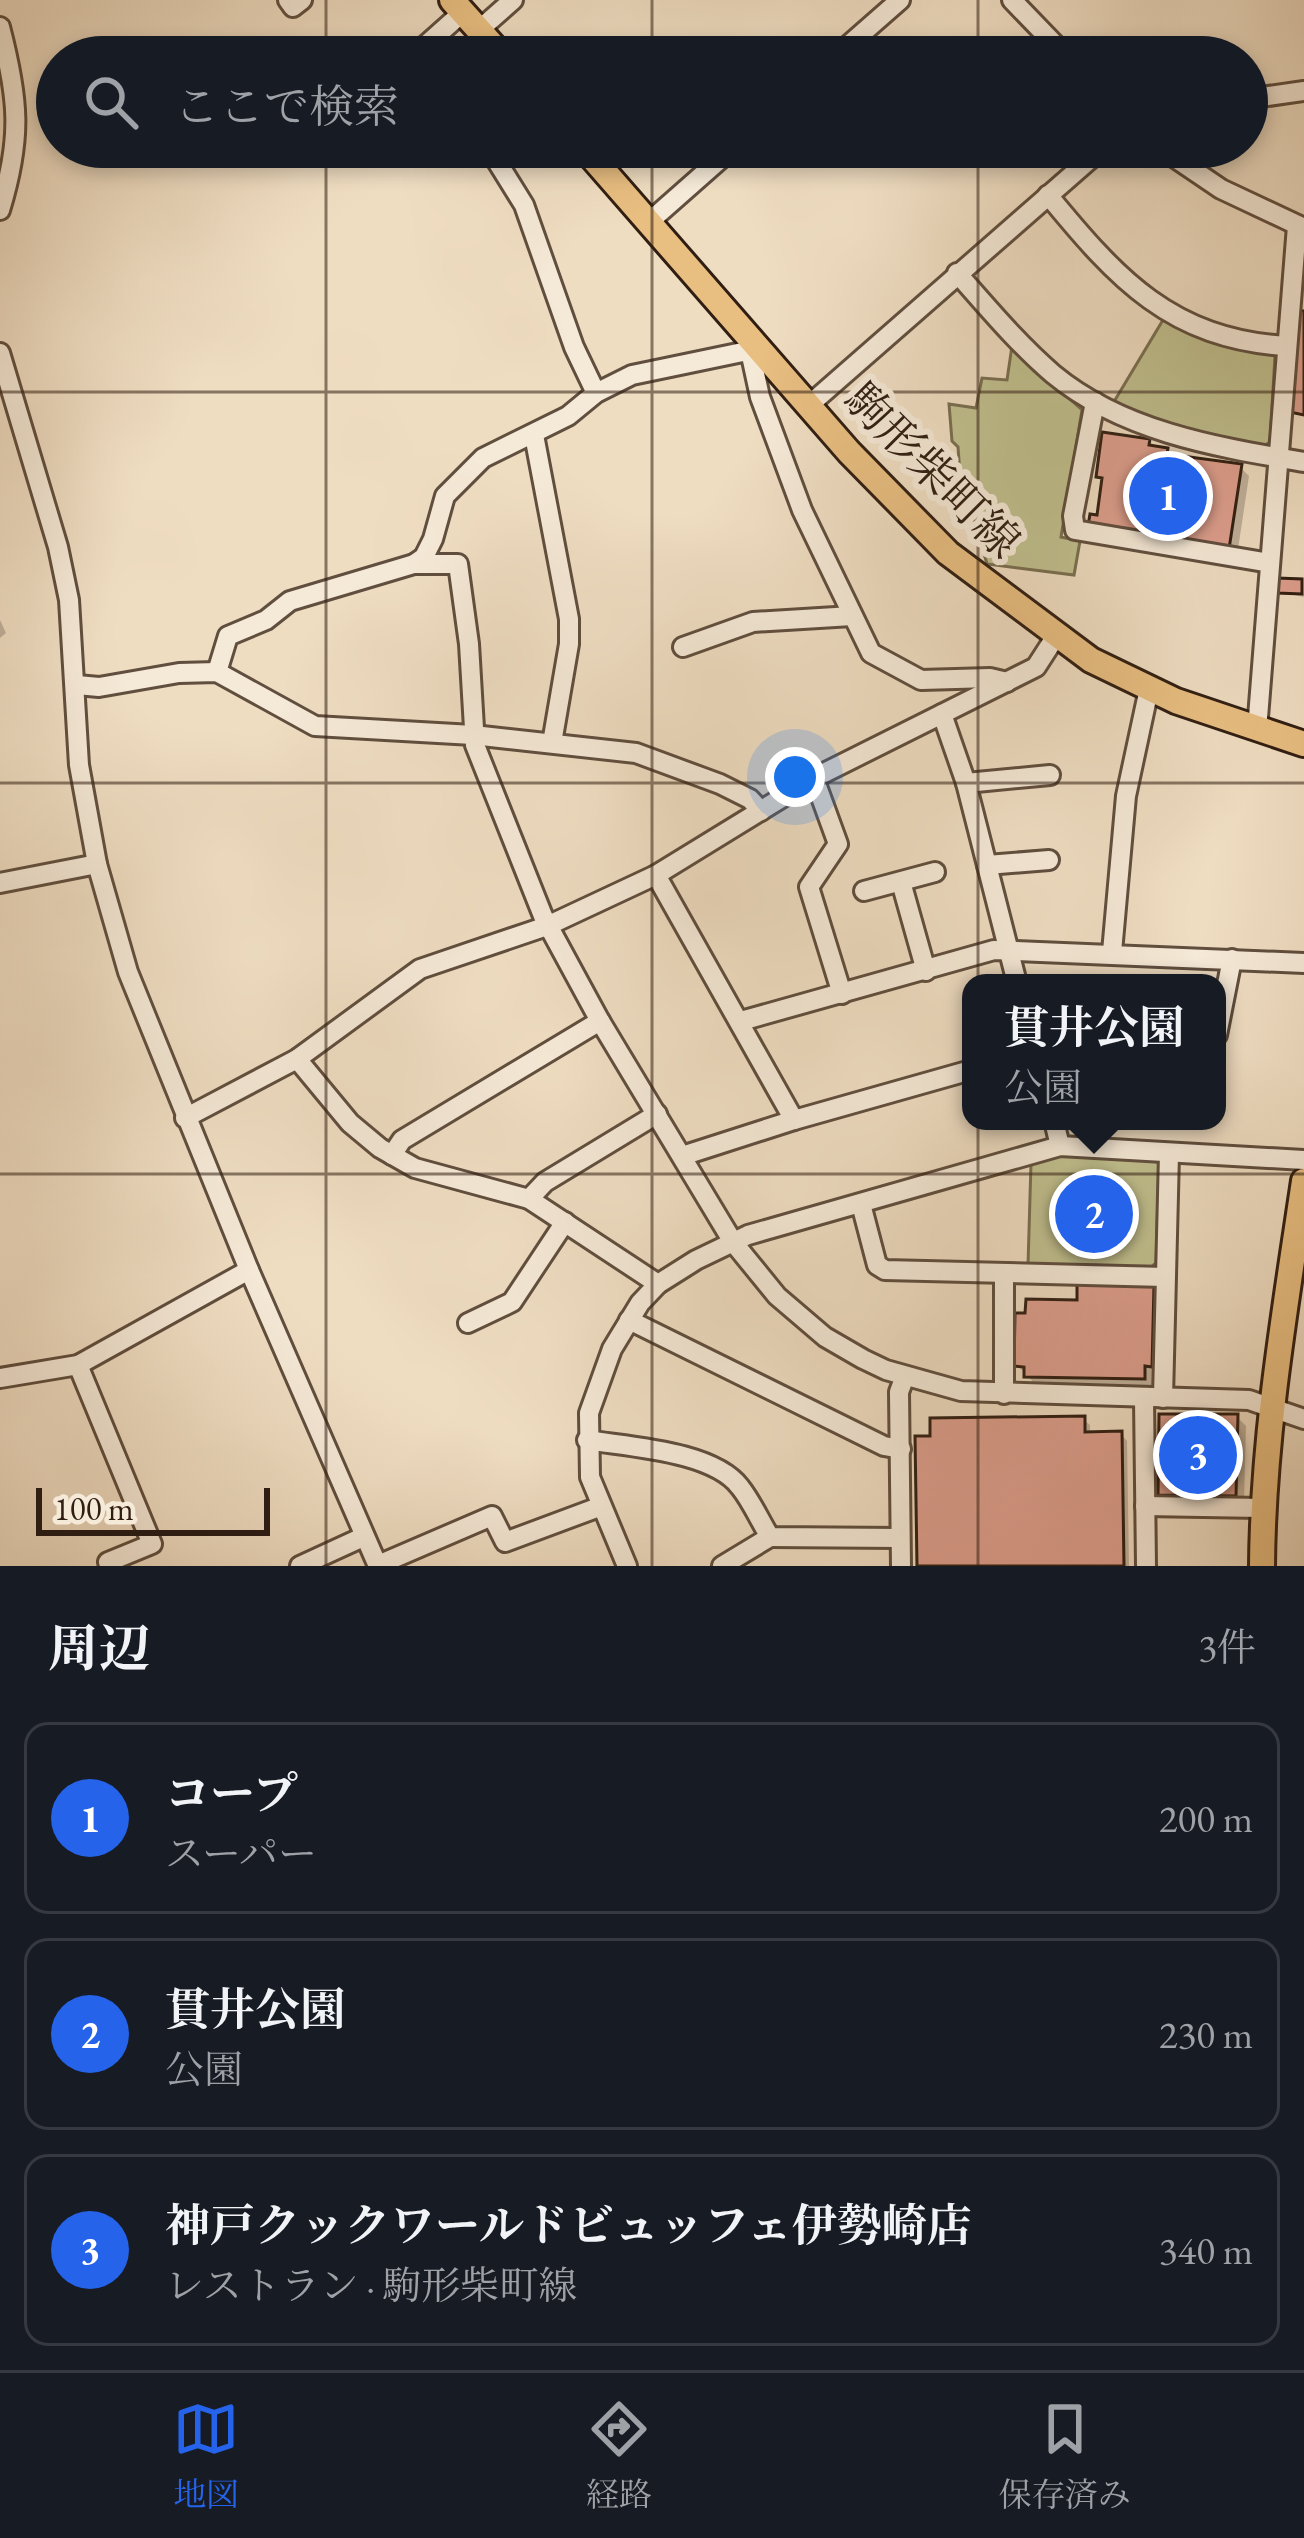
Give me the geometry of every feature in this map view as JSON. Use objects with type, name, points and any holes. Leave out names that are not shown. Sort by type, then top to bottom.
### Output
[{"type":"main road","name":"駒形柴町線","points":[[601,168],[918,525],[995,592],[1091,660],[1149,689],[1304,744]]},
{"type":"main road","points":[[1262,1566],[1262,1508],[1272,1408],[1304,1181]]},
{"type":"street","points":[[288,0],[293,7],[302,0]]},
{"type":"street","points":[[437,36],[465,14],[512,0]]},
{"type":"street","points":[[860,36],[900,0]]},
{"type":"street","points":[[1012,0],[1047,36]]},
{"type":"street","points":[[0,27],[15,95],[16,157],[0,210]]},
{"type":"street","points":[[1268,96],[1304,91]]},
{"type":"street","points":[[501,168],[524,205],[574,347],[596,393]]},
{"type":"street","points":[[649,222],[710,168]]},
{"type":"street","points":[[808,406],[1080,168]]},
{"type":"street","points":[[1190,168],[1221,189],[1301,227],[1286,346],[1258,730]]},
{"type":"street","points":[[1048,196],[1122,279],[1173,316],[1209,334],[1286,346]]},
{"type":"street","points":[[958,273],[1055,376],[1096,402],[1156,430],[1304,462]]},
{"type":"street","points":[[414,565],[433,539],[445,496],[483,458],[568,416],[596,393],[632,374],[758,349]]},
{"type":"street","points":[[758,349],[752,361],[760,397],[802,510],[871,653],[921,680],[990,678],[1007,682]]},
{"type":"street","points":[[0,354],[54,525],[69,600],[80,766],[97,864],[128,972],[248,1270],[378,1566],[492,1516],[505,1541],[599,1507]]},
{"type":"street","points":[[1096,402],[1073,516],[1076,530],[1270,562]]},
{"type":"street","points":[[533,435],[569,619],[552,742]]},
{"type":"street","points":[[217,672],[227,636],[266,620],[290,601],[414,565],[458,564],[469,644],[473,735],[497,808],[547,926],[733,1242],[777,1297],[863,1360],[961,1391],[1249,1400],[1304,1419]]},
{"type":"street","points":[[683,647],[753,622],[851,616]]},
{"type":"street","points":[[185,1118],[297,1058],[420,969],[547,926],[656,875],[814,778],[1036,667],[1056,636]]},
{"type":"street","points":[[77,685],[99,687],[217,672],[316,726],[552,742],[657,760],[720,784],[750,799],[761,811]]},
{"type":"street","points":[[1112,952],[1126,796],[1149,689]]},
{"type":"street","points":[[942,714],[966,783],[1015,974]]},
{"type":"street","points":[[966,783],[1049,776]]},
{"type":"street","points":[[814,778],[838,844],[809,887],[842,994]]},
{"type":"street","points":[[987,866],[1049,860]]},
{"type":"street","points":[[0,883],[97,864]]},
{"type":"street","points":[[864,891],[935,872]]},
{"type":"street","points":[[656,875],[794,1120]]},
{"type":"street","points":[[901,882],[926,971]]},
{"type":"street","points":[[741,1021],[1009,949],[1304,962]]},
{"type":"street","points":[[1226,989],[1232,959]]},
{"type":"street","points":[[392,1155],[402,1140],[601,1021]]},
{"type":"street","points":[[297,1058],[350,1123],[392,1155],[415,1168],[530,1198],[658,1284]]},
{"type":"street","points":[[682,1156],[962,1073]]},
{"type":"street","points":[[530,1198],[545,1182],[657,1114]]},
{"type":"street","points":[[1056,1130],[1060,1146]]},
{"type":"street","points":[[627,1566],[599,1507],[586,1440],[600,1377],[629,1320],[658,1284],[733,1242],[1060,1146],[1304,1160]]},
{"type":"street","points":[[1146,1566],[1145,1507],[1166,1277],[1169,1154]]},
{"type":"street","points":[[861,1204],[880,1269],[1166,1277]]},
{"type":"street","points":[[468,1323],[512,1303],[565,1222]]},
{"type":"street","points":[[0,1378],[78,1365],[248,1270]]},
{"type":"street","points":[[1004,1274],[1004,1394]]},
{"type":"street","points":[[629,1320],[884,1446],[901,1449]]},
{"type":"street","points":[[78,1365],[152,1544],[108,1562],[110,1566]]},
{"type":"street","points":[[901,1566],[899,1392],[904,1376]]},
{"type":"street","points":[[586,1440],[681,1456],[722,1470],[739,1484],[770,1537]]},
{"type":"street","points":[[1145,1507],[1262,1508]]},
{"type":"street","points":[[300,1566],[363,1537]]},
{"type":"street","points":[[722,1566],[770,1537],[900,1538]]},
{"type":"shaded area","points":[[1163,320],[1192,333],[1275,355],[1270,442],[1264,446],[1180,432],[1112,405]]},
{"type":"shaded area","points":[[1012,346],[1082,410],[1061,537],[1080,541],[1074,575],[987,564],[960,474],[949,404],[976,408],[982,378],[1007,380]]},
{"type":"shaded area","points":[[1063,1153],[1155,1158],[1159,1165],[1156,1263],[1150,1268],[1028,1265],[1031,1163]]},
{"type":"building","points":[[1295,310],[1304,311],[1304,415],[1290,412]]},
{"type":"building","points":[[1102,432],[1150,439],[1149,445],[1168,448],[1167,454],[1242,464],[1229,549],[1088,526],[1090,514],[1097,515]]},
{"type":"building","points":[[1277,578],[1302,579],[1302,594],[1277,593]]},
{"type":"building","points":[[1077,1283],[1154,1285],[1152,1367],[1145,1366],[1145,1379],[1024,1377],[1024,1367],[1014,1366],[1015,1313],[1025,1313],[1026,1299],[1077,1300]]},
{"type":"building","points":[[1159,1414],[1238,1414],[1236,1496],[1158,1495]]},
{"type":"building","points":[[1085,1416],[1085,1432],[1122,1431],[1124,1566],[917,1566],[915,1436],[930,1436],[930,1418]]},
{"type":"place","name":"コープ","points":[[1168,496]]},
{"type":"place","name":"貫井公園","points":[[1094,1214]]},
{"type":"place","name":"神戸クックワールドビュッフェ伊勢崎店","points":[[1198,1455]]}]
